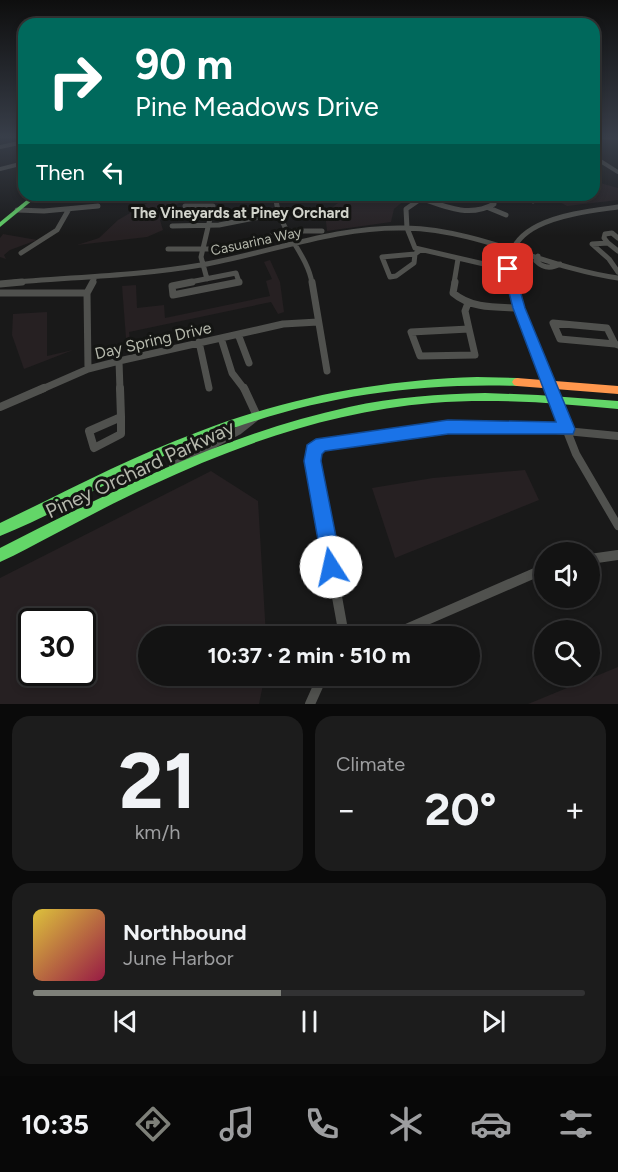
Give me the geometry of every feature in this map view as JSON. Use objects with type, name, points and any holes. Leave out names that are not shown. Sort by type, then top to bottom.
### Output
[{"type":"street","points":[[0,225],[28,201]]},
{"type":"street","points":[[276,201],[287,233],[309,267],[327,371]]},
{"type":"street","points":[[417,252],[411,244],[407,228],[406,208],[418,201]]},
{"type":"street","points":[[435,201],[458,210],[489,208],[506,214]]},
{"type":"street","points":[[489,208],[494,204],[494,201]]},
{"type":"street","points":[[17,210],[98,206]]},
{"type":"street","points":[[185,206],[213,206],[201,257],[207,279]]},
{"type":"street","points":[[618,207],[560,216],[543,222],[522,237],[514,249],[508,269],[519,308],[567,429],[590,481],[618,526]]},
{"type":"street","points":[[21,253],[57,230],[69,209]]},
{"type":"street","points":[[607,209],[618,214]]},
{"type":"street","points":[[212,213],[316,210]]},
{"type":"street","points":[[455,217],[458,210]]},
{"type":"street","points":[[172,226],[210,225],[265,216],[265,211]]},
{"type":"street","name":"Casuarina Way","points":[[0,284],[95,277],[202,265],[365,231],[407,228],[450,233],[538,256],[584,273],[618,278]]},
{"type":"street","points":[[168,249],[204,249],[287,233],[321,231]]},
{"type":"street","points":[[618,237],[615,233],[605,234],[604,238],[618,252]]},
{"type":"street","points":[[608,243],[592,244],[609,259],[618,272]]},
{"type":"street","points":[[417,252],[414,263],[396,276],[390,277],[382,257],[417,252],[484,264],[486,249]]},
{"type":"street","points":[[609,259],[618,258]]},
{"type":"street","points":[[459,259],[453,293],[468,303],[519,308]]},
{"type":"street","points":[[236,273],[239,282],[173,295],[172,286],[207,279],[236,273]]},
{"type":"street","points":[[88,369],[87,293],[95,277]]},
{"type":"street","points":[[0,293],[59,291],[87,293]]},
{"type":"street","points":[[468,303],[465,311],[475,355],[420,356],[411,332],[469,329]]},
{"type":"street","name":"Day Spring Drive","points":[[0,407],[88,369],[283,324],[318,322]]},
{"type":"street","points":[[554,323],[607,328],[617,345],[560,339],[554,323]]},
{"type":"street","points":[[238,334],[249,363]]},
{"type":"street","points":[[166,472],[202,448],[241,432],[257,416],[245,389],[232,373],[221,338]]},
{"type":"street","points":[[199,342],[209,388]]},
{"type":"street","points":[[119,361],[121,417],[121,435],[94,448],[89,432],[121,417]]},
{"type":"street","name":"Piney Orchard Parkway","points":[[0,530],[182,444],[257,416],[313,400],[391,386],[471,380],[547,382],[618,390]]},
{"type":"street","name":"Piney Orchard Parkway","points":[[0,555],[166,472],[271,430],[358,408],[445,396],[554,397],[618,405]]},
{"type":"street","points":[[340,626],[313,450],[322,444],[448,427],[514,426],[567,429],[618,436]]},
{"type":"street","points":[[600,558],[618,555]]},
{"type":"street","points":[[413,626],[534,573]]},
{"type":"street","points":[[310,704],[318,686]]},
{"type":"shaded area","points":[[600,183],[618,188],[618,200],[567,206],[557,201],[600,201]]},
{"type":"shaded area","points":[[189,201],[171,208],[160,220],[163,230],[147,237],[77,245],[99,238],[118,220],[149,202]]},
{"type":"shaded area","points":[[340,201],[404,201],[394,209],[391,222],[327,231],[325,213]]},
{"type":"shaded area","points":[[3,234],[37,240],[10,250],[4,255],[6,259],[0,257],[0,238]]},
{"type":"shaded area","points":[[270,260],[280,282],[284,312],[278,314],[271,302],[129,332],[131,350],[127,351],[122,286],[136,285],[137,308],[164,305],[165,318],[270,296],[266,281],[272,279],[264,262]]},
{"type":"shaded area","points":[[47,312],[47,356],[73,350],[24,369],[12,335],[13,314]]},
{"type":"shaded area","points":[[525,470],[539,500],[395,558],[372,488],[433,478]]},
{"type":"shaded area","points":[[211,471],[258,501],[265,626],[138,626],[138,686],[263,686],[259,704],[0,704],[0,578]]},
{"type":"shaded area","points":[[618,667],[618,704],[528,704],[572,686],[600,686],[600,674]]},
{"type":"traffic: fast","points":[[0,225],[29,201]]},
{"type":"traffic: fast","points":[[0,530],[125,468],[175,446],[277,409],[356,392],[397,386],[437,382],[517,382]]},
{"type":"traffic: fast","points":[[0,555],[97,505],[196,460],[298,424],[351,411],[432,399],[485,397],[618,405]]},
{"type":"traffic: slow","points":[[517,382],[618,390]]},
{"type":"district","name":"The Vineyards at Piney Orchard","points":[[240,213]]},
{"type":"route","points":[[331,567],[313,461],[313,450],[322,444],[448,427],[514,426],[567,429],[519,308],[508,269]]}]
